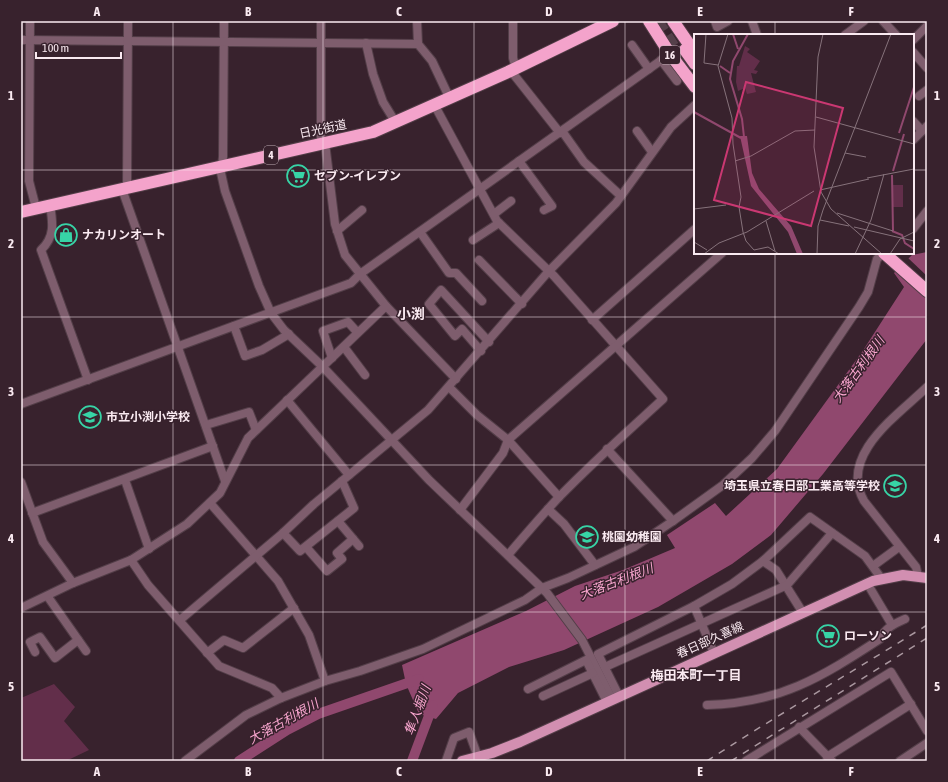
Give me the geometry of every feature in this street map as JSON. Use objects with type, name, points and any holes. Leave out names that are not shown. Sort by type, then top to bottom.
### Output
[{"type":"highway","name":"16","points":[[649,21],[679,52],[694,63]]},
{"type":"highway","name":"16","points":[[673,21],[679,52],[694,85]]},
{"type":"highway","name":"日光街道","points":[[21,212],[373,132],[514,70],[609,22]]},
{"type":"highway","name":"16","points":[[679,52],[694,74]]},
{"type":"highway","points":[[886,254],[896,258],[927,282]]},
{"type":"highway","points":[[896,258],[927,291]]},
{"type":"main road","name":"春日部久喜線","points":[[462,761],[514,744],[714,652],[881,578],[903,575],[922,577]]},
{"type":"street","points":[[30,21],[29,181],[36,208]]},
{"type":"street","points":[[128,21],[124,189],[225,481]]},
{"type":"street","points":[[224,21],[223,157],[221,173],[225,191],[259,286],[271,313],[289,334],[323,367],[460,510],[544,590],[582,640],[613,699]]},
{"type":"street","points":[[321,21],[323,143],[337,230],[345,255],[386,306],[456,379]]},
{"type":"street","points":[[417,21],[418,44],[432,61],[450,99]]},
{"type":"street","points":[[513,21],[514,70],[584,162],[620,196]]},
{"type":"street","points":[[715,21],[717,27],[728,21]]},
{"type":"street","points":[[752,21],[757,34]]},
{"type":"street","points":[[846,34],[864,21]]},
{"type":"street","points":[[883,21],[895,34]]},
{"type":"street","points":[[914,39],[927,26]]},
{"type":"street","points":[[21,40],[418,44]]},
{"type":"street","points":[[366,43],[373,74],[383,102],[396,123]]},
{"type":"street","points":[[632,45],[649,70]]},
{"type":"street","points":[[21,404],[351,283],[360,274],[519,161],[649,70],[679,52]]},
{"type":"street","points":[[677,81],[679,52]]},
{"type":"street","points":[[914,53],[927,68]]},
{"type":"street","points":[[919,96],[927,90]]},
{"type":"street","points":[[435,106],[499,223],[545,266],[548,272],[554,276],[616,345],[663,400],[607,449],[559,497],[508,555]]},
{"type":"street","points":[[180,620],[283,533],[314,504],[428,410],[489,342],[548,272],[620,196],[671,127],[694,106]]},
{"type":"street","points":[[914,122],[924,128],[914,139]]},
{"type":"street","points":[[637,131],[652,152]]},
{"type":"street","points":[[519,161],[552,206],[544,210]]},
{"type":"street","points":[[494,214],[511,201]]},
{"type":"street","points":[[50,205],[53,230],[46,245],[41,250],[88,380]]},
{"type":"street","points":[[337,230],[362,210]]},
{"type":"street","points":[[914,228],[927,211]]},
{"type":"street","points":[[473,240],[499,223]]},
{"type":"street","points":[[592,320],[694,230]]},
{"type":"street","points":[[420,232],[449,273],[456,273],[482,301]]},
{"type":"street","points":[[460,510],[503,453],[508,440],[721,254]]},
{"type":"street","points":[[185,761],[246,715],[281,698],[325,681],[360,671],[423,649],[634,547],[673,522],[723,485],[752,458],[775,431],[859,307],[868,292],[877,259],[883,254]]},
{"type":"street","points":[[479,260],[522,304]]},
{"type":"street","points":[[481,351],[462,330],[455,336],[429,304],[441,290],[489,342]]},
{"type":"street","points":[[21,608],[48,597],[73,583],[131,560],[187,524],[220,493],[248,438],[344,347],[357,332],[386,306]]},
{"type":"street","points":[[332,358],[323,331],[348,322],[357,332]]},
{"type":"street","points":[[234,326],[245,356],[262,350],[289,334]]},
{"type":"street","points":[[344,347],[365,375]]},
{"type":"street","points":[[449,387],[478,415],[508,440],[559,497]]},
{"type":"street","points":[[922,577],[860,494],[857,481],[858,468],[862,456],[872,440],[927,387]]},
{"type":"street","points":[[287,400],[349,475]]},
{"type":"street","points":[[206,425],[249,412],[256,430]]},
{"type":"street","points":[[32,513],[213,446]]},
{"type":"street","points":[[607,449],[673,522]]},
{"type":"street","points":[[124,480],[150,549]]},
{"type":"street","points":[[283,533],[300,551],[354,508],[342,481]]},
{"type":"street","points":[[21,482],[43,542],[73,583]]},
{"type":"street","points":[[210,503],[257,554],[278,581],[309,635],[325,681]]},
{"type":"street","points":[[548,509],[564,524],[596,565]]},
{"type":"street","points":[[613,699],[605,667],[598,654],[694,606],[732,584],[763,561],[810,517],[865,556],[881,578]]},
{"type":"street","points":[[338,521],[359,546]]},
{"type":"street","points":[[605,667],[787,585],[832,533]]},
{"type":"street","points":[[306,546],[327,571],[342,559],[337,553],[353,539]]},
{"type":"street","points":[[873,566],[899,547]]},
{"type":"street","points":[[131,560],[148,585],[219,666],[272,688],[281,698]]},
{"type":"street","points":[[763,561],[776,570],[787,585],[802,613]]},
{"type":"street","points":[[867,584],[892,625]]},
{"type":"street","points":[[48,597],[86,651]]},
{"type":"street","points":[[694,606],[714,652]]},
{"type":"street","points":[[208,653],[224,640],[243,648],[294,608]]},
{"type":"street","points":[[707,705],[774,695],[802,686],[835,668],[880,639],[884,632],[892,625],[905,619]]},
{"type":"street","points":[[35,652],[30,642],[40,637],[55,658],[78,640]]},
{"type":"street","points":[[528,689],[586,660],[593,673],[613,699]]},
{"type":"street","points":[[746,761],[799,727],[892,672],[927,731]]},
{"type":"street","points":[[544,696],[593,673]]},
{"type":"street","points":[[799,727],[829,759],[911,704]]},
{"type":"street","points":[[446,761],[454,738],[469,732],[478,757]]},
{"type":"street","points":[[900,761],[927,744]]},
{"type":"shaded area","points":[[54,684],[75,707],[64,721],[89,750],[66,761],[21,761],[21,698]]},
{"type":"water","points":[[927,252],[927,339],[823,474],[771,535],[732,564],[658,607],[564,650],[509,667],[458,693],[436,719],[419,714],[406,684],[402,665],[526,611],[575,586],[623,570],[675,548],[667,535],[715,503],[726,516],[777,469],[862,352],[904,287],[894,273],[912,255]]},
{"type":"pier","points":[[907,257],[927,276],[927,298],[895,269]]},
{"type":"waterway","name":"大落古利根川","points":[[239,761],[287,730],[318,714],[419,679]]},
{"type":"waterway","name":"隼人堀川","points":[[412,761],[433,705]]},
{"type":"tunnel","points":[[657,21],[679,55]]},
{"type":"railway","points":[[707,761],[761,726],[927,625]]},
{"type":"railway","points":[[731,761],[927,638]]},
{"type":"place","name":"セブン-イレブン","points":[[298,176]]},
{"type":"place","name":"ナカリンオート","points":[[66,235]]},
{"type":"place","name":"市立小渕小学校","points":[[90,417]]},
{"type":"place","name":"埼玉県立春日部工業高等学校","points":[[895,486]]},
{"type":"place","name":"桃園幼稚園","points":[[587,537]]},
{"type":"place","name":"ローソン","points":[[828,636]]},
{"type":"district","name":"小渕","points":[[411,314]]},
{"type":"district","name":"梅田本町一丁目","points":[[696,675]]}]
